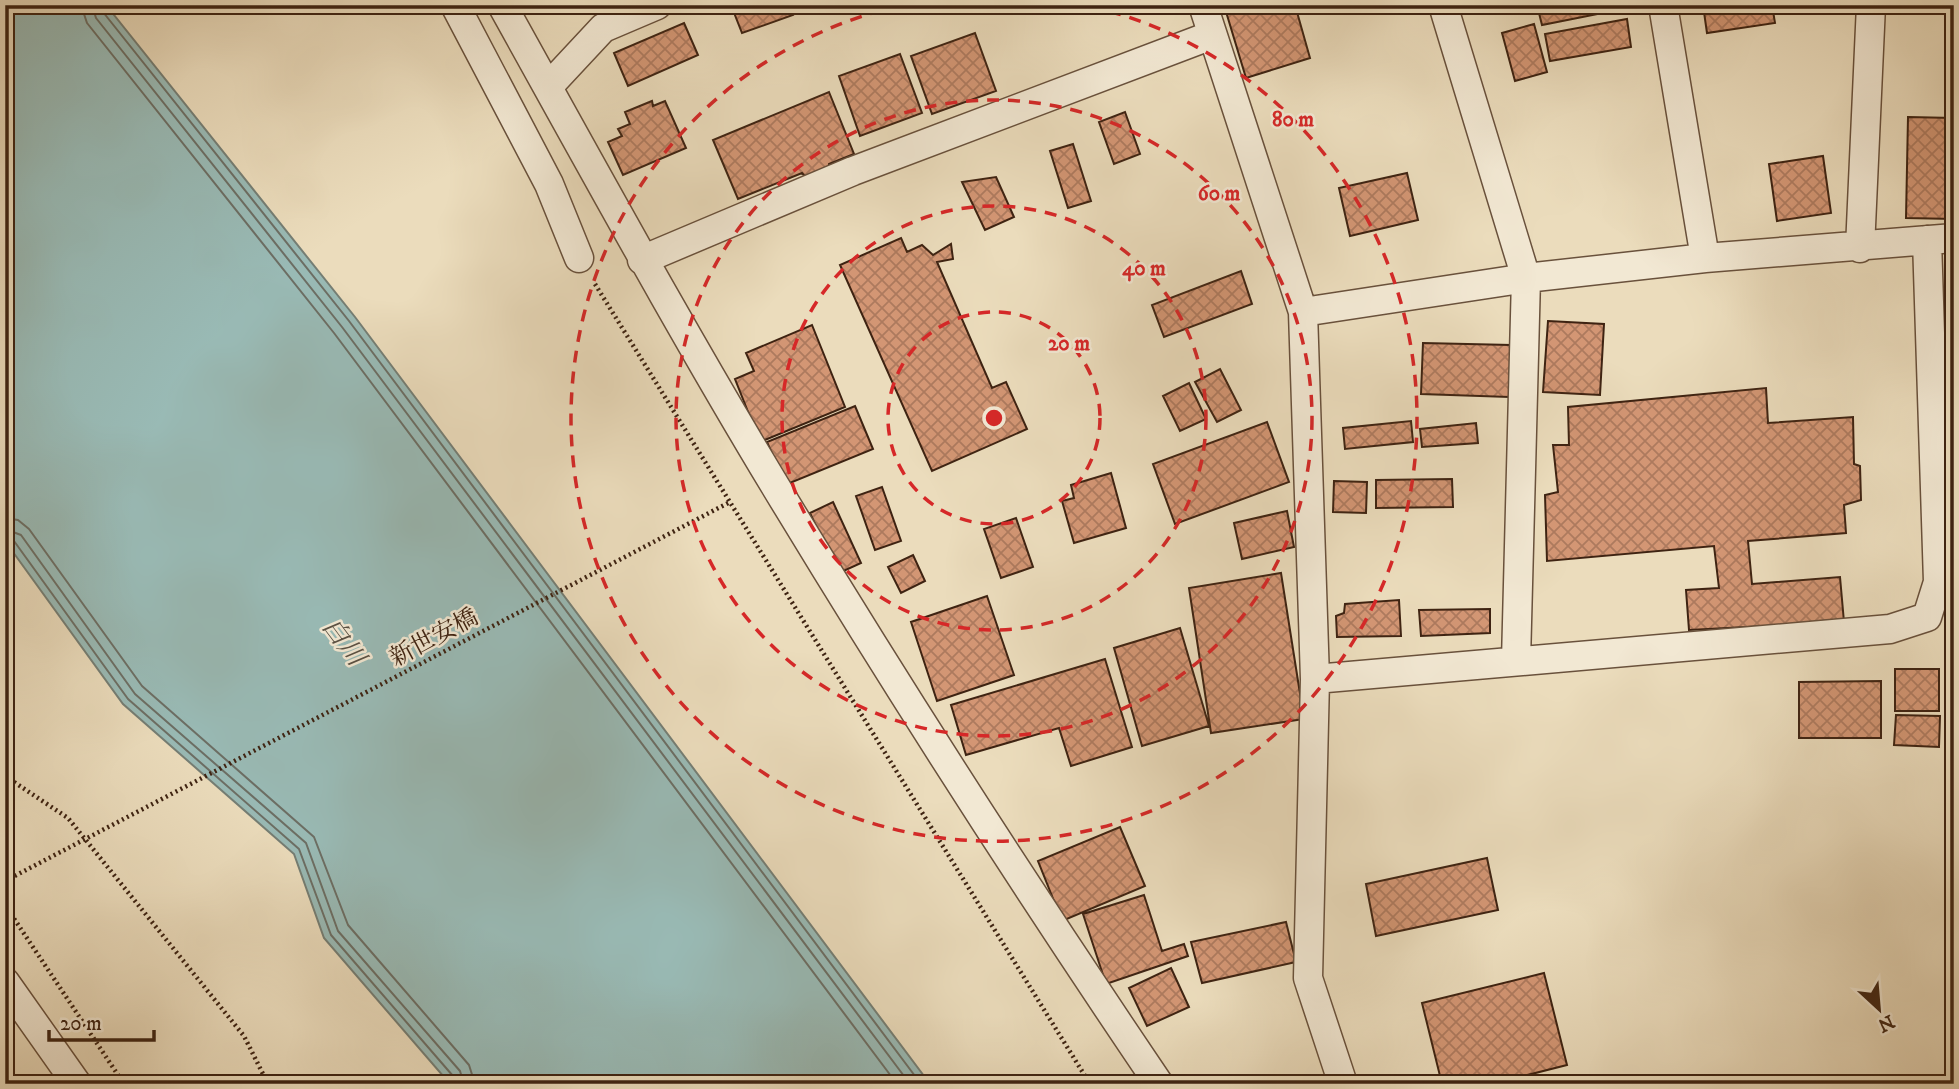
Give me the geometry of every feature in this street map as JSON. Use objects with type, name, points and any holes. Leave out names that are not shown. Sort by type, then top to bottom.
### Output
[{"type":"street","points":[[455,5],[549,184],[579,258]]},
{"type":"street","points":[[502,5],[642,260],[787,506],[943,756],[1159,1084]]},
{"type":"street","points":[[548,88],[603,28],[657,5]]},
{"type":"street","points":[[1203,5],[1303,312],[1315,678],[1308,978],[1343,1084]]},
{"type":"street","points":[[1443,5],[1526,278],[1516,661]]},
{"type":"street","points":[[1663,5],[1705,258]]},
{"type":"street","points":[[1860,248],[1871,5]]},
{"type":"street","points":[[642,260],[853,171],[1212,35]]},
{"type":"street","points":[[1303,312],[1526,278],[1705,258],[1860,248],[1940,239],[1938,582],[1927,617],[1890,629],[1315,678]]},
{"type":"street","points":[[5,982],[77,1084]]},
{"type":"path","points":[[579,258],[1090,1084]]},
{"type":"path","name":"新世安橋","points":[[5,881],[730,502]]},
{"type":"path","points":[[5,776],[68,818],[244,1036],[268,1084]]},
{"type":"path","points":[[5,905],[124,1084]]},
{"type":"water","name":"白川","points":[[5,5],[106,5],[355,317],[930,1084],[450,1084],[324,938],[294,854],[123,704],[5,541]]},
{"type":"building","points":[[731,5],[789,5],[793,15],[742,33]]},
{"type":"building","points":[[1224,5],[1295,5],[1310,58],[1246,78]]},
{"type":"building","points":[[1537,5],[1638,5],[1638,6],[1542,25]]},
{"type":"building","points":[[1703,5],[1772,5],[1775,23],[1707,33]]},
{"type":"building","points":[[1627,19],[1631,47],[1550,61],[1545,34]]},
{"type":"building","points":[[684,23],[698,55],[628,86],[614,53]]},
{"type":"building","points":[[1534,24],[1547,72],[1515,81],[1502,33]]},
{"type":"building","points":[[975,33],[996,91],[932,114],[911,56]]},
{"type":"building","points":[[900,54],[922,113],[860,136],[839,76]]},
{"type":"building","points":[[829,92],[854,154],[829,164],[828,174],[809,181],[802,173],[738,199],[713,140]]},
{"type":"building","points":[[652,101],[653,106],[665,101],[686,148],[623,175],[608,142],[622,136],[618,129],[630,124],[625,112]]},
{"type":"building","points":[[1125,112],[1140,154],[1114,164],[1099,122]]},
{"type":"building","points":[[1908,117],[1954,118],[1954,219],[1906,218]]},
{"type":"building","points":[[1073,144],[1091,201],[1068,208],[1050,151]]},
{"type":"building","points":[[1823,156],[1831,213],[1777,221],[1769,164]]},
{"type":"building","points":[[1407,173],[1418,220],[1350,236],[1339,188]]},
{"type":"building","points":[[996,177],[1014,217],[985,230],[962,182]]},
{"type":"building","points":[[901,238],[907,252],[922,245],[933,255],[951,244],[953,259],[937,262],[992,388],[1006,382],[1027,429],[932,471],[840,265]]},
{"type":"building","points":[[1241,271],[1252,304],[1164,337],[1152,305]]},
{"type":"building","points":[[1548,321],[1604,324],[1600,395],[1543,392]]},
{"type":"building","points":[[812,325],[845,407],[760,442],[735,379],[754,371],[746,353]]},
{"type":"building","points":[[1423,343],[1511,345],[1509,397],[1421,394]]},
{"type":"building","points":[[1220,369],[1241,410],[1217,422],[1195,382]]},
{"type":"building","points":[[1189,383],[1206,419],[1180,431],[1163,396]]},
{"type":"building","points":[[1766,388],[1768,423],[1853,417],[1854,464],[1860,466],[1861,500],[1844,505],[1846,533],[1748,541],[1752,584],[1840,577],[1844,622],[1689,630],[1686,590],[1719,588],[1714,546],[1547,561],[1545,495],[1558,492],[1553,445],[1569,445],[1568,407]]},
{"type":"building","points":[[855,406],[873,449],[785,485],[767,442]]},
{"type":"building","points":[[1411,421],[1413,442],[1345,449],[1343,428]]},
{"type":"building","points":[[1267,422],[1289,482],[1175,524],[1153,464]]},
{"type":"building","points":[[1476,423],[1478,443],[1422,447],[1420,429]]},
{"type":"building","points":[[1111,473],[1126,528],[1074,543],[1062,501],[1074,498],[1071,485]]},
{"type":"building","points":[[1452,479],[1453,507],[1376,508],[1376,480]]},
{"type":"building","points":[[1334,481],[1367,482],[1366,513],[1333,512]]},
{"type":"building","points":[[882,487],[901,541],[875,550],[856,496]]},
{"type":"building","points":[[833,502],[861,563],[837,574],[810,513]]},
{"type":"building","points":[[1287,511],[1294,547],[1242,559],[1234,523]]},
{"type":"building","points":[[1016,518],[1033,567],[1001,578],[984,529]]},
{"type":"building","points":[[913,555],[925,581],[901,593],[888,567]]},
{"type":"building","points":[[1281,573],[1304,719],[1211,733],[1189,588]]},
{"type":"building","points":[[987,596],[1014,675],[937,701],[911,622]]},
{"type":"building","points":[[1399,600],[1401,636],[1337,637],[1336,616],[1344,613],[1345,604]]},
{"type":"building","points":[[1490,609],[1490,633],[1421,636],[1419,610]]},
{"type":"building","points":[[1180,628],[1209,726],[1142,746],[1114,648]]},
{"type":"building","points":[[1105,659],[1132,747],[1071,766],[1059,728],[966,755],[951,705]]},
{"type":"building","points":[[1895,669],[1939,669],[1939,711],[1895,711]]},
{"type":"building","points":[[1881,681],[1881,738],[1799,738],[1799,682]]},
{"type":"building","points":[[1896,715],[1940,716],[1939,747],[1894,745]]},
{"type":"building","points":[[1120,827],[1145,886],[1062,921],[1038,861]]},
{"type":"building","points":[[1487,858],[1498,910],[1376,936],[1366,884]]},
{"type":"building","points":[[1144,895],[1162,951],[1184,944],[1188,956],[1106,984],[1083,914]]},
{"type":"building","points":[[1286,922],[1296,962],[1202,983],[1191,942]]},
{"type":"building","points":[[1171,968],[1189,1007],[1147,1026],[1129,988]]},
{"type":"building","points":[[1544,973],[1567,1065],[1492,1084],[1442,1084],[1422,1003]]}]
